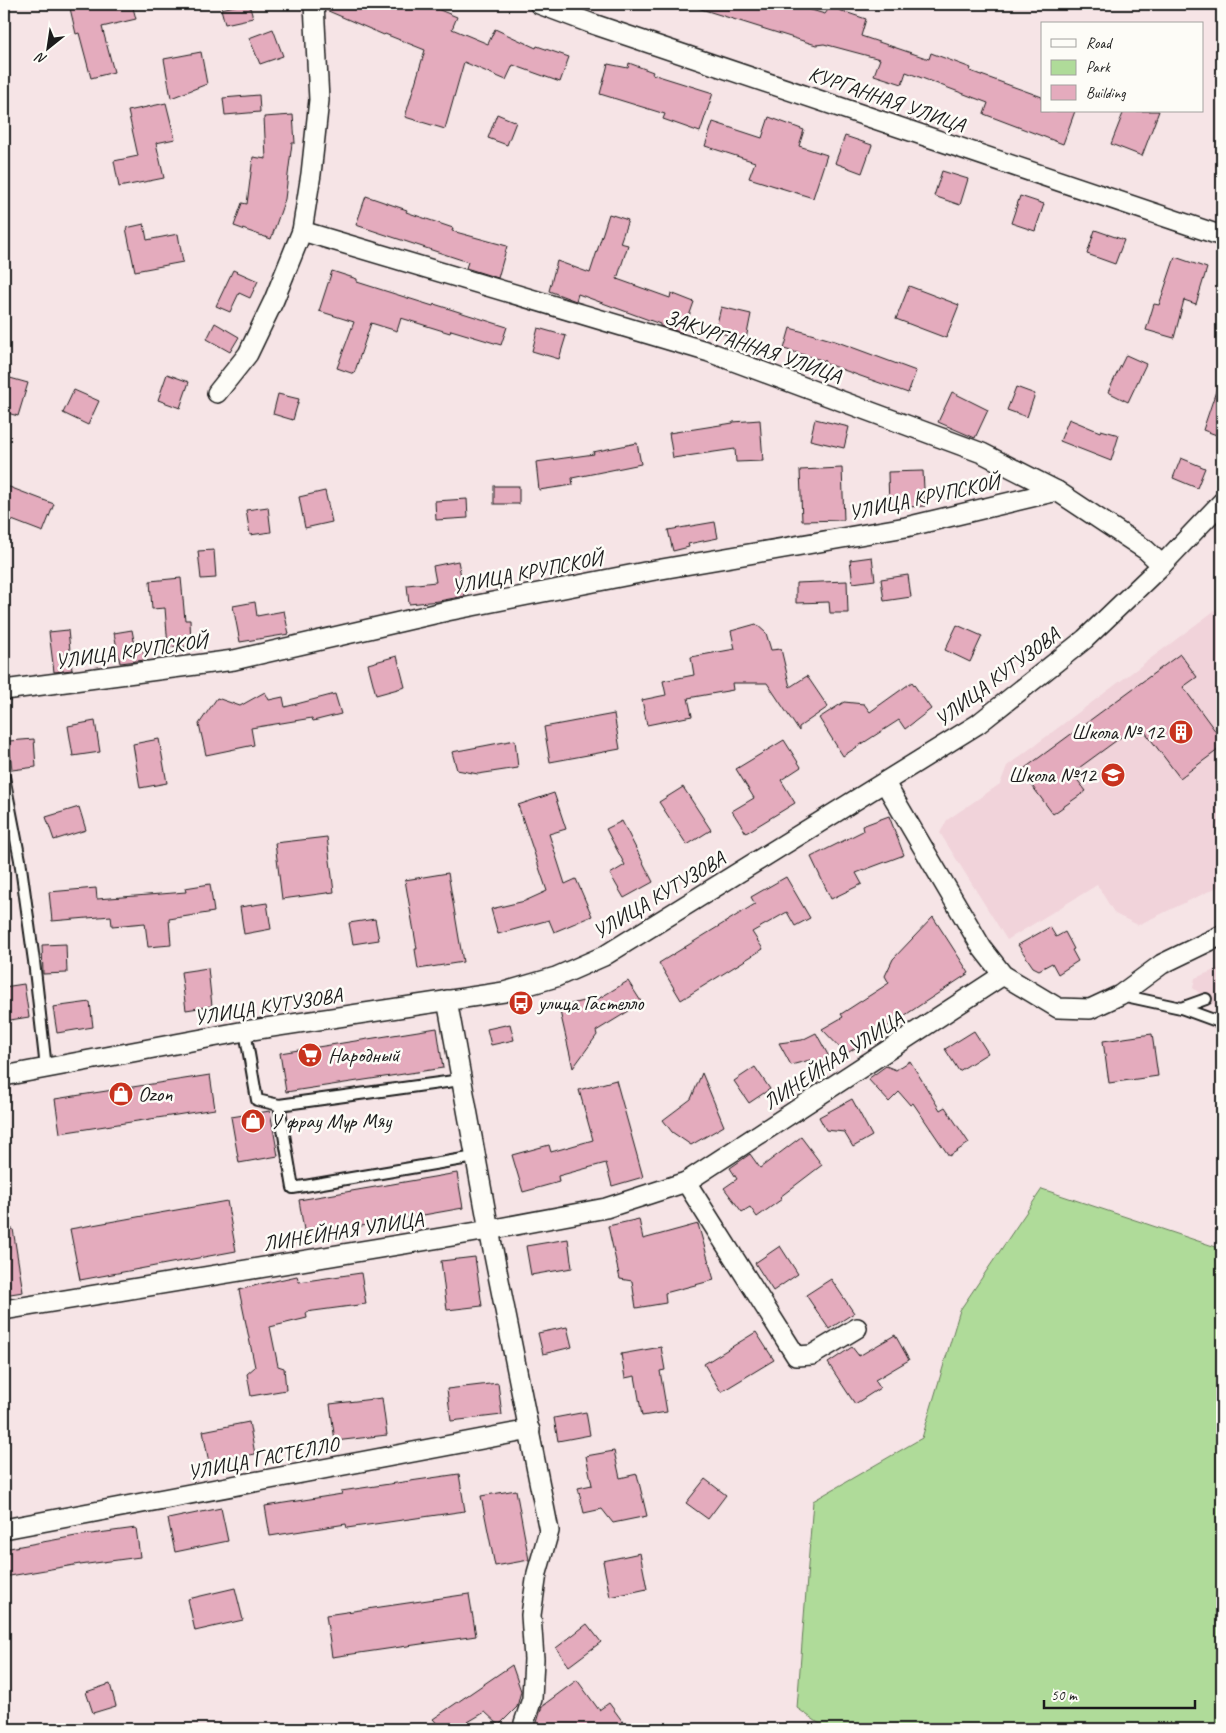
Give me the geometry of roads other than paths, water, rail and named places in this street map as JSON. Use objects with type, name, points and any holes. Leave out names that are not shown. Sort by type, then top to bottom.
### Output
[{"type":"street","points":[[216,393],[248,354],[274,300],[302,231],[312,174],[319,100],[314,4]]},
{"type":"street","name":"КУРГАННАЯ УЛИЦА","points":[[539,4],[590,23],[1222,236]]},
{"type":"street","name":"ЗАКУРГАННАЯ УЛИЦА","points":[[302,231],[709,352],[982,452],[1057,491],[1146,550],[1162,565]]},
{"type":"street","name":"УЛИЦА КРУПСКОЙ","points":[[4,690],[234,660],[447,611],[650,571],[906,527],[1057,491]]},
{"type":"street","name":"УЛИЦА КУТУЗОВА","points":[[4,1076],[245,1031],[512,990],[556,977],[604,956],[978,724],[1085,639],[1162,565],[1222,502]]},
{"type":"street","points":[[885,783],[982,948],[1003,975],[1058,1008],[1090,1009],[1120,995],[1162,964],[1222,935]]},
{"type":"street","name":"ЛИНЕЙНАЯ УЛИЦА","points":[[4,1310],[489,1230],[606,1208],[686,1182],[1003,975]]},
{"type":"street","points":[[447,1000],[489,1230],[549,1531],[536,1573],[531,1615],[534,1659],[532,1698],[524,1729]]},
{"type":"street","points":[[686,1182],[796,1356],[812,1355],[857,1328]]},
{"type":"street","name":"УЛИЦА ГАСТЕЛЛО","points":[[4,1529],[530,1430]]},
{"type":"lane","points":[[4,777],[21,869],[46,1068]]},
{"type":"lane","points":[[1120,995],[1181,1008],[1222,1023]]},
{"type":"lane","points":[[1181,1008],[1206,999]]},
{"type":"lane","points":[[245,1031],[256,1100],[279,1105],[461,1080]]},
{"type":"lane","points":[[279,1105],[293,1188],[475,1157]]},
{"type":"place","name":"Школа № 12","points":[[1181,732]]},
{"type":"place","name":"Школа №12","points":[[1113,775]]},
{"type":"place","name":"улица Гастелло","points":[[521,1003]]},
{"type":"place","name":"Народный","points":[[310,1055]]},
{"type":"place","name":"Ozon","points":[[121,1094]]},
{"type":"place","name":"У фрау Мур Мяу","points":[[253,1121]]}]
